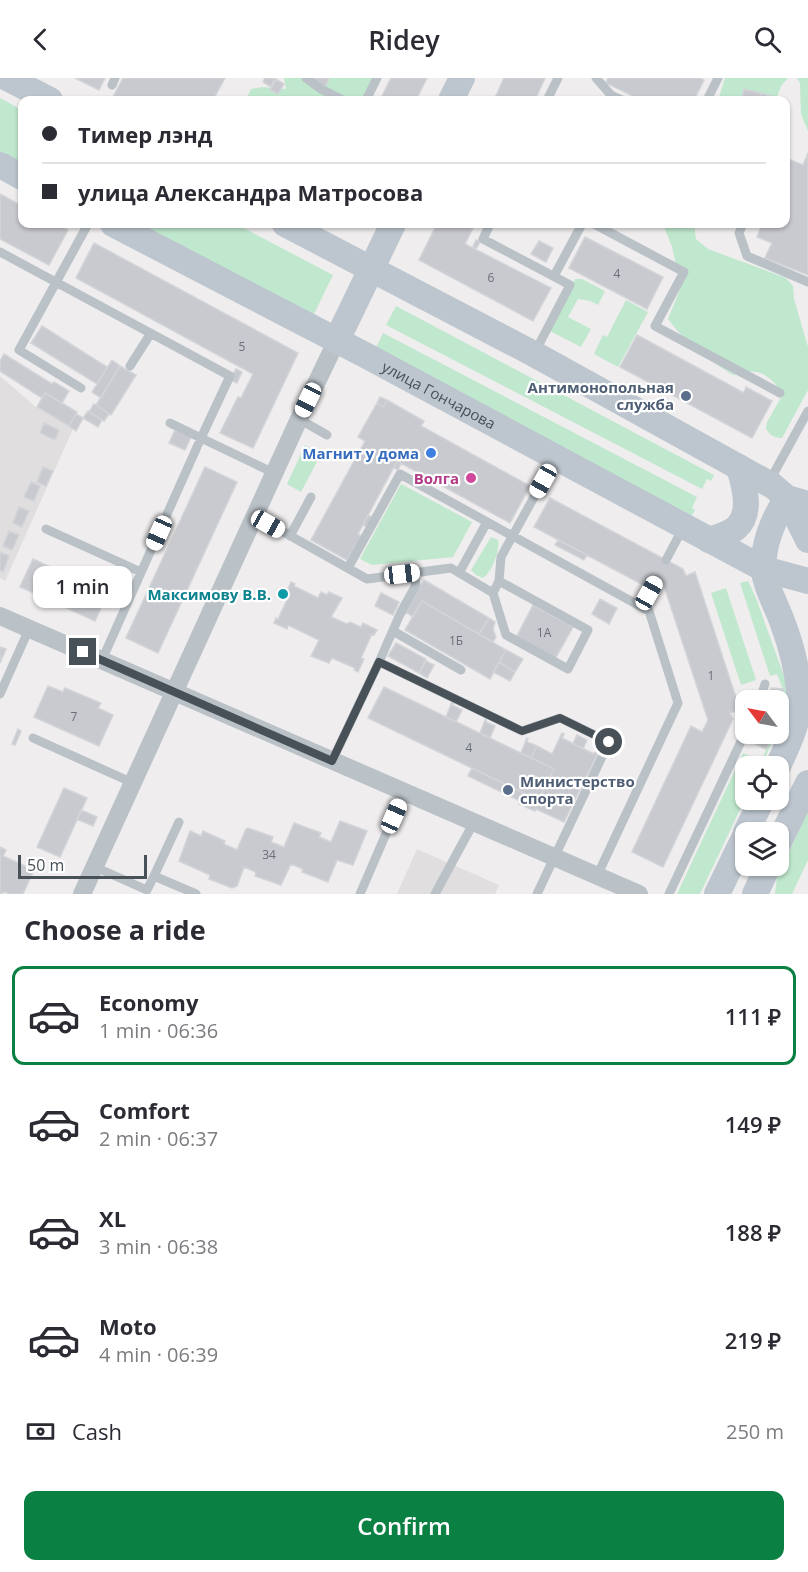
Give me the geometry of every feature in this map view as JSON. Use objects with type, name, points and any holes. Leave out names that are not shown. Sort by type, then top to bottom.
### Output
[{"type":"main road","points":[[7,78],[42,96]]},
{"type":"main road","points":[[453,96],[462,78]]},
{"type":"main road","points":[[0,165],[18,175]]},
{"type":"main road","name":"улица Гончарова","points":[[121,228],[338,340],[764,569],[808,581]]},
{"type":"main road","points":[[293,228],[534,354],[788,495],[808,540]]},
{"type":"main road","points":[[338,340],[391,228]]},
{"type":"main road","points":[[709,540],[736,528],[742,520],[746,510],[746,497],[739,467]]},
{"type":"main road","points":[[782,756],[796,722],[799,693],[792,652],[783,623],[769,594],[764,569],[769,533],[777,512],[788,495]]},
{"type":"main road","points":[[789,822],[808,783]]},
{"type":"main road","points":[[717,894],[735,856]]},
{"type":"main road","points":[[754,894],[763,876]]},
{"type":"street","points":[[82,894],[274,473],[338,340]]},
{"type":"street","points":[[0,616],[639,894]]},
{"type":"lane","points":[[306,78],[335,96]]},
{"type":"lane","points":[[368,96],[376,78]]},
{"type":"lane","points":[[550,96],[558,78]]},
{"type":"lane","points":[[596,78],[612,96]]},
{"type":"lane","points":[[709,96],[718,78]]},
{"type":"lane","points":[[81,388],[19,350],[86,228]]},
{"type":"lane","points":[[488,228],[483,239],[570,285],[534,354]]},
{"type":"lane","points":[[554,276],[580,228]]},
{"type":"lane","points":[[602,228],[684,272],[656,326],[780,393]]},
{"type":"lane","points":[[741,228],[739,233],[747,256],[808,282]]},
{"type":"lane","points":[[0,252],[230,376],[102,660]]},
{"type":"lane","points":[[130,366],[150,333]]},
{"type":"lane","points":[[788,495],[808,411]]},
{"type":"lane","points":[[299,419],[327,435]]},
{"type":"lane","points":[[170,423],[274,473]]},
{"type":"lane","points":[[493,593],[499,581],[501,557],[556,457]]},
{"type":"lane","points":[[348,568],[400,474],[649,611],[678,703],[597,876]]},
{"type":"lane","points":[[290,536],[311,497]]},
{"type":"lane","points":[[255,516],[367,579],[451,568],[493,593],[506,635],[568,669],[588,630],[499,581]]},
{"type":"lane","points":[[459,573],[487,522]]},
{"type":"lane","points":[[666,560],[684,526]]},
{"type":"lane","points":[[46,529],[141,572]]},
{"type":"lane","points":[[332,761],[401,612],[416,585],[414,573]]},
{"type":"lane","points":[[641,607],[656,579]]},
{"type":"lane","points":[[0,694],[29,628]]},
{"type":"lane","points":[[393,631],[461,670]]},
{"type":"lane","points":[[379,662],[522,731],[560,718],[609,742],[537,894]]},
{"type":"lane","points":[[763,690],[765,684]]},
{"type":"lane","points":[[33,738],[133,783]]},
{"type":"lane","points":[[669,894],[740,744]]},
{"type":"lane","points":[[360,894],[404,792]]},
{"type":"lane","points":[[95,867],[147,890],[179,822]]},
{"type":"lane","points":[[435,894],[474,822]]},
{"type":"lane","points":[[154,876],[196,894]]},
{"type":"shaded area","points":[[0,376],[36,407],[73,429],[5,581],[0,578]]},
{"type":"shaded area","points":[[417,849],[499,885],[495,894],[397,894]]},
{"type":"green space","points":[[284,78],[374,78],[366,96],[248,96],[251,89],[262,87],[286,89]]},
{"type":"green space","points":[[725,78],[788,78],[781,86],[777,96],[719,96]]},
{"type":"green space","points":[[797,78],[808,78],[808,131],[801,114],[800,83]]},
{"type":"green space","points":[[0,98],[18,108],[18,164],[0,154]]},
{"type":"green space","points":[[140,228],[244,228],[333,275],[312,318]]},
{"type":"green space","points":[[665,228],[695,228],[696,239],[708,249],[786,278],[793,286],[794,299],[808,347],[808,390],[782,438],[772,436],[766,429],[767,422],[782,396],[773,382],[764,375],[754,372],[733,375],[698,350],[668,319],[681,287],[672,247]]},
{"type":"green space","points":[[575,279],[582,279],[605,291],[598,305],[578,299],[568,317],[591,329],[581,347],[548,330]]},
{"type":"green space","points":[[626,300],[648,312],[618,367],[594,354],[603,335],[607,337]]},
{"type":"green space","points":[[396,306],[714,475],[711,481],[707,479],[702,489],[386,325]]},
{"type":"green space","points":[[383,333],[697,497],[692,508],[695,510],[691,517],[374,352]]},
{"type":"green space","points":[[305,445],[321,454],[301,492],[287,484]]},
{"type":"green space","points":[[401,484],[472,522],[453,557],[372,565],[360,559]]},
{"type":"green space","points":[[491,537],[498,540],[498,550],[492,566],[483,578],[471,570]]},
{"type":"green space","points":[[748,581],[756,598],[785,679],[786,690],[783,690],[777,674],[770,676],[740,583]]},
{"type":"green space","points":[[726,588],[756,680],[741,685],[711,593]]},
{"type":"green space","points":[[769,744],[771,744],[766,756],[763,756]]},
{"type":"green space","points":[[735,770],[735,810],[740,810],[700,894],[677,894]]},
{"type":"green space","points":[[808,812],[808,860],[792,894],[775,894],[777,876],[789,876],[789,852]]},
{"type":"building","points":[[75,78],[105,78],[99,90]]},
{"type":"building","points":[[123,78],[225,78],[215,96],[114,96]]},
{"type":"building","points":[[265,78],[275,78],[271,87],[263,82]]},
{"type":"building","points":[[313,78],[327,78],[329,79],[325,87]]},
{"type":"building","points":[[391,78],[427,78],[418,96],[382,96]]},
{"type":"building","points":[[504,78],[545,78],[537,96],[496,96]]},
{"type":"building","points":[[608,78],[700,78],[704,80],[696,96],[633,96],[606,83]]},
{"type":"building","points":[[276,79],[284,84],[278,94],[270,90]]},
{"type":"building","points":[[744,89],[761,93],[760,96],[742,96]]},
{"type":"building","points":[[808,153],[808,275],[765,258],[772,243],[757,237],[760,228],[790,228],[790,160],[803,165]]},
{"type":"building","points":[[0,194],[18,204],[18,228],[64,228],[68,230],[49,265],[0,239]]},
{"type":"building","points":[[435,228],[473,228],[465,244],[551,288],[533,321],[419,260]]},
{"type":"building","points":[[585,237],[663,277],[647,309],[569,268]]},
{"type":"building","points":[[476,240],[480,242],[476,249],[473,247]]},
{"type":"building","points":[[539,241],[553,248],[546,262],[531,254]]},
{"type":"building","points":[[94,243],[298,353],[253,448],[220,433],[238,397],[241,398],[253,374],[76,278]]},
{"type":"building","points":[[42,326],[107,367],[97,384],[31,343]]},
{"type":"building","points":[[637,335],[744,393],[746,387],[772,401],[752,438],[620,367]]},
{"type":"building","points":[[4,354],[52,384],[54,382],[69,391],[62,403],[45,393],[42,398],[0,371],[0,361]]},
{"type":"building","points":[[112,360],[120,366],[101,398],[92,392]]},
{"type":"building","points":[[120,366],[136,375],[111,415],[96,405]]},
{"type":"building","points":[[236,369],[242,372],[237,383],[230,380]]},
{"type":"building","points":[[45,393],[77,412],[69,426],[37,407]]},
{"type":"building","points":[[380,397],[387,400],[383,407],[377,403]]},
{"type":"building","name":"Волга","points":[[387,400],[424,421],[421,426],[530,486],[510,523],[397,461],[358,534],[361,536],[347,560],[311,540],[365,441],[358,437],[377,403],[383,407]]},
{"type":"building","points":[[94,404],[109,414],[104,421],[89,412]]},
{"type":"building","points":[[88,411],[102,420],[98,427],[83,418]]},
{"type":"building","points":[[76,414],[83,418],[76,431],[69,426]]},
{"type":"building","points":[[44,423],[59,430],[55,440],[40,433]]},
{"type":"building","points":[[175,430],[191,437],[185,450],[169,443]]},
{"type":"building","points":[[397,461],[401,463],[398,470],[394,468]]},
{"type":"building","points":[[43,467],[53,471],[46,486],[37,482]]},
{"type":"building","points":[[205,467],[237,482],[158,653],[126,638]]},
{"type":"building","points":[[31,482],[40,486],[34,501],[24,497]]},
{"type":"building","points":[[550,498],[683,569],[686,576],[695,572],[735,695],[735,712],[730,713],[733,719],[663,867],[632,852],[691,726],[702,732],[708,720],[663,583],[652,577],[647,587],[534,527]]},
{"type":"building","points":[[19,507],[29,511],[22,527],[13,523]]},
{"type":"building","points":[[368,515],[372,517],[367,527],[363,525]]},
{"type":"building","points":[[9,531],[19,535],[12,550],[3,546]]},
{"type":"building","points":[[558,540],[587,555],[584,560],[555,545]]},
{"type":"building","points":[[0,552],[9,556],[3,572],[0,570]]},
{"type":"building","points":[[33,559],[108,593],[95,621],[20,587]]},
{"type":"building","points":[[424,580],[489,618],[479,634],[422,601],[413,617],[407,613],[404,615]]},
{"type":"building","points":[[291,582],[295,584],[294,586],[318,598],[321,592],[327,595],[329,592],[342,598],[331,617],[361,627],[363,623],[377,630],[374,635],[372,634],[361,658],[364,659],[358,672],[354,670],[355,668],[332,658],[329,663],[311,656],[319,640],[288,625],[287,629],[274,623],[289,596],[286,594]]},
{"type":"building","points":[[381,593],[399,602],[393,615],[375,606]]},
{"type":"building","points":[[600,599],[617,608],[609,624],[592,614]]},
{"type":"building","points":[[422,601],[506,650],[490,679],[405,630]]},
{"type":"building","points":[[533,605],[573,627],[555,659],[516,638]]},
{"type":"building","points":[[489,618],[495,622],[493,629],[496,637],[493,642],[479,634]]},
{"type":"building","points":[[396,643],[426,659],[419,673],[388,656]]},
{"type":"building","points":[[0,647],[6,649],[0,663]]},
{"type":"building","points":[[506,650],[523,659],[515,672],[499,662]]},
{"type":"building","points":[[426,661],[434,665],[427,678],[419,673]]},
{"type":"building","points":[[499,662],[515,672],[510,681],[493,672]]},
{"type":"building","points":[[48,686],[63,692],[65,688],[101,703],[98,708],[113,715],[99,746],[34,717]]},
{"type":"building","points":[[384,687],[554,769],[538,800],[368,718]]},
{"type":"building","points":[[452,702],[454,703],[452,705],[462,710],[456,722],[446,717]]},
{"type":"building","points":[[486,718],[486,722],[495,726],[490,738],[480,733]]},
{"type":"building","points":[[18,729],[21,731],[15,745],[12,744]]},
{"type":"building","points":[[562,733],[564,734],[562,738],[594,754],[597,749],[599,751],[564,822],[519,804],[520,801],[468,776],[472,768],[538,800],[554,769],[531,758],[537,746],[552,754]]},
{"type":"building","points":[[577,735],[587,740],[583,749],[573,744]]},
{"type":"building","points":[[527,738],[527,742],[537,746],[531,758],[521,753]]},
{"type":"building","points":[[755,744],[769,744],[766,749]]},
{"type":"building","points":[[64,788],[87,798],[60,857],[37,847]]},
{"type":"building","points":[[81,810],[97,817],[93,826],[77,819]]},
{"type":"building","points":[[340,821],[367,831],[353,865],[337,860],[328,882],[302,872],[303,869],[291,864],[281,885],[255,876],[256,872],[244,867],[237,886],[232,888],[209,879],[210,875],[179,861],[190,831],[201,836],[203,831],[225,841],[224,844],[237,850],[248,828],[273,837],[271,842],[284,847],[294,823],[321,833],[319,837],[331,842]]},
{"type":"building","points":[[0,847],[6,850],[3,856],[34,870],[23,894],[5,892],[0,894]]},
{"type":"place","name":"Антимонопольная служба","points":[[686,396]]},
{"type":"place","name":"Магнит у дома","points":[[431,453]]},
{"type":"place","name":"Волга","points":[[471,478]]},
{"type":"place","name":"Максимову В.В.","points":[[283,594]]},
{"type":"place","name":"Министерство спорта","points":[[508,790]]},
{"type":"route","points":[[83,652],[332,761],[379,662],[522,731],[560,718],[609,742]]}]
